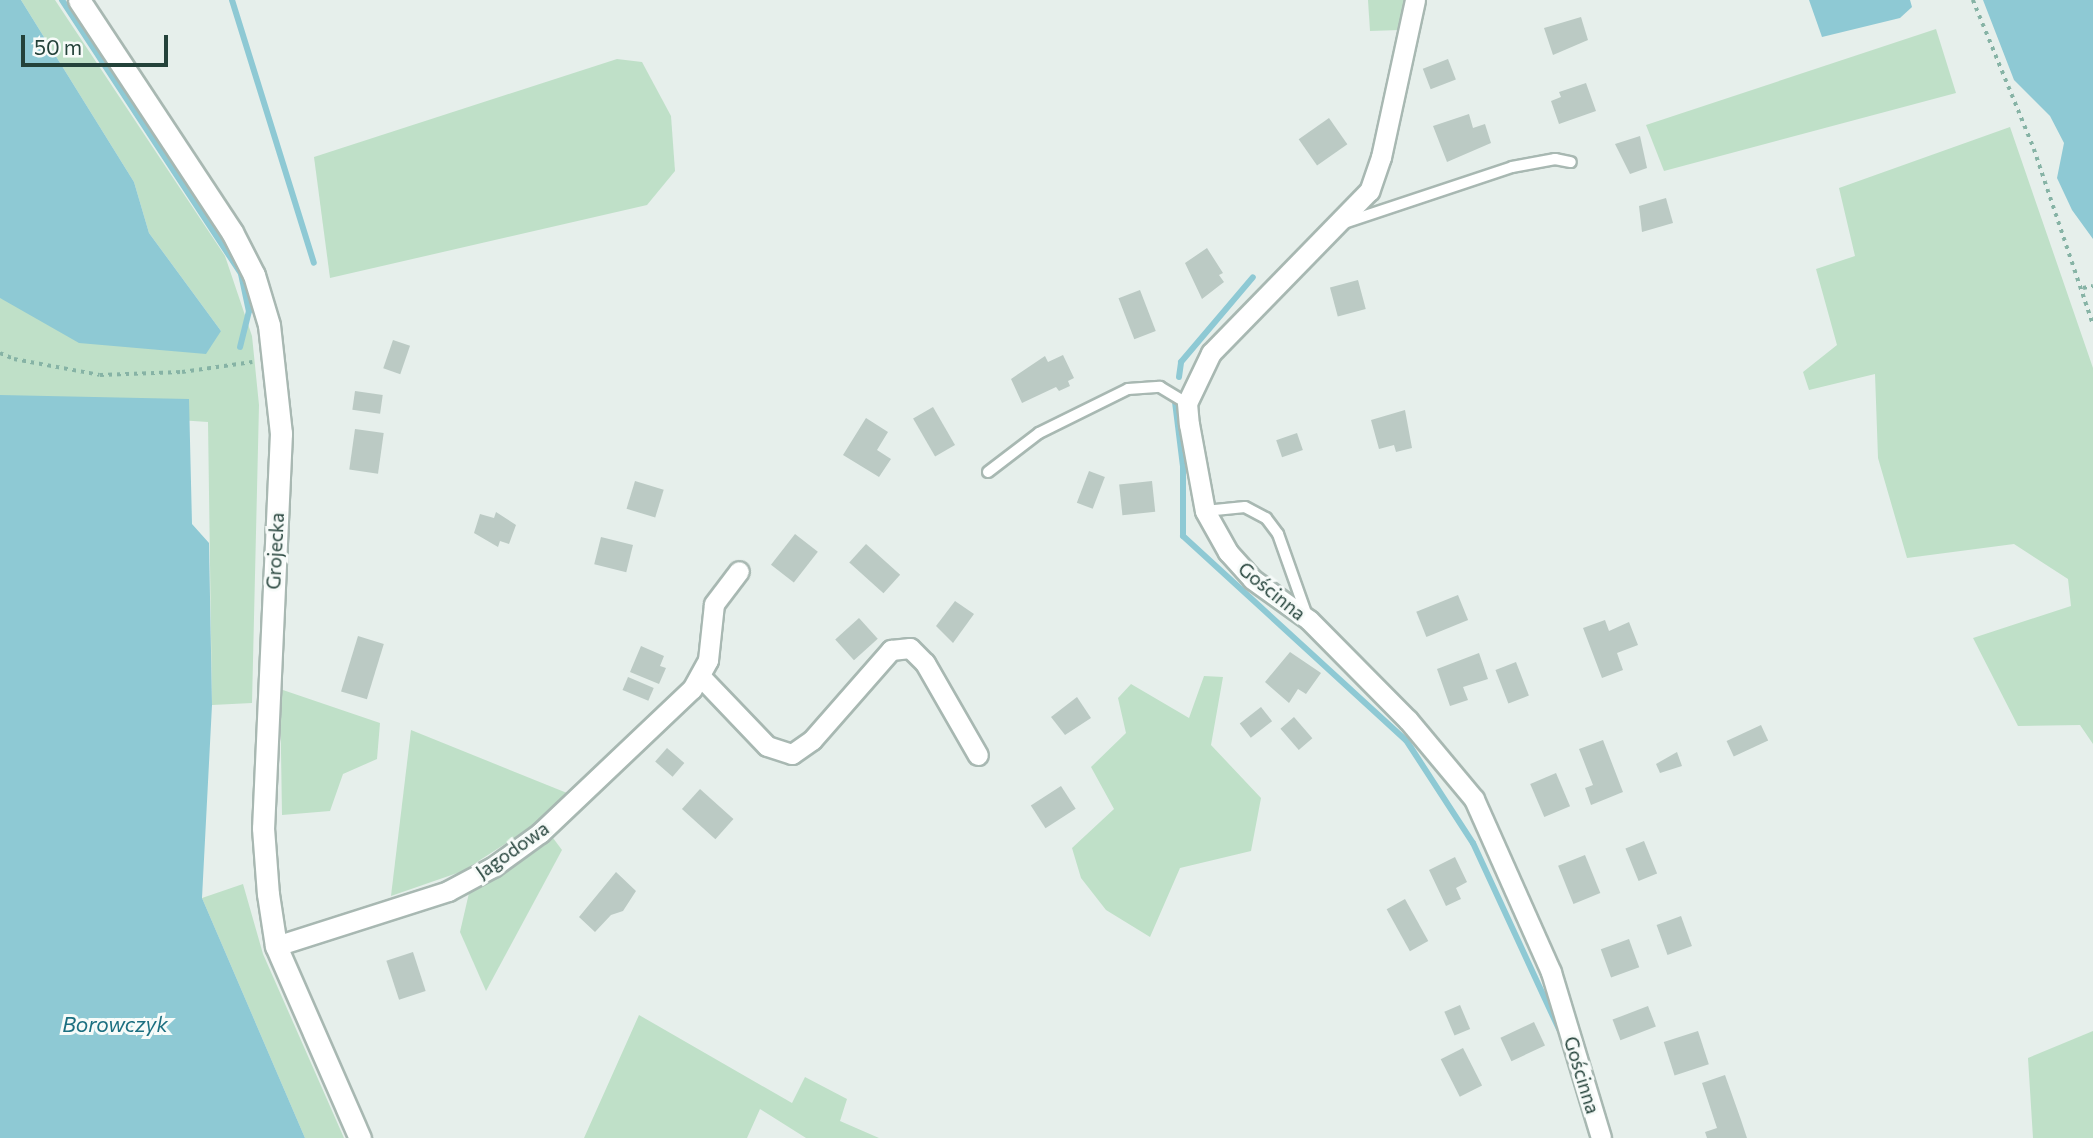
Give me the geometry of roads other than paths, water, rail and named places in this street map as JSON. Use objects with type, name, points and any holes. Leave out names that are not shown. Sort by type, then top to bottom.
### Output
[{"type":"street","name":"Grojecka","points":[[79,0],[232,232],[262,297],[275,358],[281,433],[263,828],[276,946],[360,1138]]},
{"type":"street","points":[[1187,403],[1197,375],[1225,337],[1340,224],[1373,183],[1415,0]]},
{"type":"street","name":"Gościnna","points":[[1187,403],[1205,510],[1220,540],[1245,572],[1309,620],[1408,720],[1474,799],[1551,972],[1601,1138]]},
{"type":"street","name":"Jagodowa","points":[[276,946],[447,891],[493,867],[540,833],[680,703],[701,677],[709,653],[714,604],[739,571]]},
{"type":"street","points":[[701,677],[767,746],[781,754],[792,754],[812,740],[891,650],[910,648],[925,663],[978,755]]},
{"type":"lane","points":[[1340,224],[1523,164],[1555,159],[1571,162]]},
{"type":"lane","points":[[988,472],[1044,430],[1128,389],[1160,387],[1187,403]]},
{"type":"lane","points":[[1205,510],[1252,508],[1272,524],[1309,620]]},
{"type":"water","points":[[0,0],[21,0],[134,182],[149,233],[221,331],[206,354],[79,343],[0,298]]},
{"type":"water","points":[[1809,0],[1910,0],[1912,7],[1900,18],[1822,37]]},
{"type":"water","points":[[1983,0],[2093,0],[2093,239],[2072,210],[2057,178],[2064,143],[2050,116],[2014,80]]},
{"type":"water","name":"Borowczyk","points":[[0,395],[189,399],[192,524],[209,543],[212,705],[202,898],[305,1138],[0,1138]]},
{"type":"waterway","points":[[62,0],[241,274],[249,311],[240,347]]},
{"type":"waterway","points":[[232,0],[314,263]]},
{"type":"waterway","points":[[1179,377],[1181,362],[1253,277]]},
{"type":"waterway","points":[[1175,402],[1183,466],[1183,536],[1406,740],[1473,843],[1559,1029]]}]
